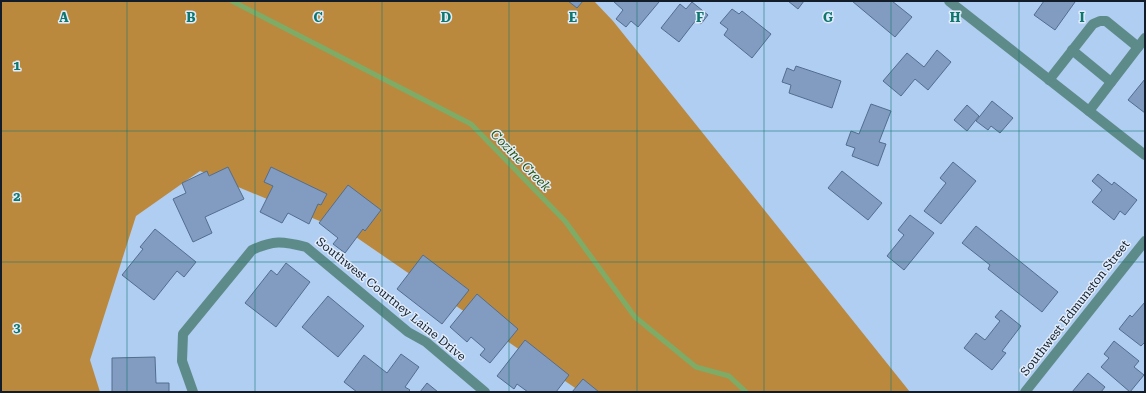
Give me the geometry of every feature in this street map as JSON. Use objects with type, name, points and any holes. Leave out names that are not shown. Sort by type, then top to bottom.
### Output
[{"type":"street","points":[[949,1],[1145,155]]},
{"type":"street","points":[[1049,80],[1093,24],[1100,21],[1106,21],[1138,47]]},
{"type":"street","points":[[1089,111],[1145,38]]},
{"type":"street","points":[[1072,50],[1111,82]]},
{"type":"street","name":"Southwest Edmunston Street","points":[[1025,392],[1145,241]]},
{"type":"street","name":"Southwest Courtney Laine Drive","points":[[193,392],[182,361],[183,334],[252,250],[268,242],[286,242],[306,247],[408,332],[426,342],[485,392]]},
{"type":"shaded area","points":[[1,1],[594,1],[613,21],[910,392],[581,392],[353,235],[200,171],[136,216],[90,360],[100,392],[1,392]]},
{"type":"building","points":[[568,1],[583,1],[577,8]]},
{"type":"building","points":[[613,1],[659,2],[638,27],[631,21],[626,27],[616,19],[623,10]]},
{"type":"building","points":[[788,1],[804,1],[798,9]]},
{"type":"building","points":[[852,1],[892,1],[912,17],[895,37]]},
{"type":"building","points":[[1044,1],[1075,2],[1055,30],[1034,15]]},
{"type":"building","points":[[692,2],[708,15],[701,24],[696,20],[679,42],[661,28],[680,4],[686,9]]},
{"type":"building","points":[[732,9],[739,14],[742,11],[771,34],[752,58],[724,35],[728,29],[720,23]]},
{"type":"building","points":[[937,50],[951,62],[928,90],[915,79],[901,96],[883,81],[907,53],[924,67]]},
{"type":"building","points":[[796,66],[841,81],[832,108],[789,93],[791,85],[782,82],[787,68],[794,71]]},
{"type":"building","points":[[1145,79],[1145,113],[1128,100]]},
{"type":"building","points":[[992,101],[1013,118],[1000,133],[991,126],[988,130],[976,121]]},
{"type":"building","points":[[871,104],[891,111],[879,142],[886,144],[878,166],[852,156],[855,148],[846,145],[851,131],[859,134]]},
{"type":"building","points":[[967,105],[979,116],[967,131],[954,120]]},
{"type":"building","points":[[953,162],[976,181],[941,224],[924,211],[946,183],[940,178]]},
{"type":"building","points":[[228,167],[244,199],[205,217],[212,233],[193,242],[173,199],[186,193],[182,183],[207,171],[209,176]]},
{"type":"building","points":[[271,167],[327,194],[321,205],[318,204],[309,224],[288,213],[282,223],[260,212],[273,186],[264,182]]},
{"type":"building","points":[[842,171],[882,203],[868,220],[828,188]]},
{"type":"building","points":[[1098,174],[1112,185],[1114,182],[1137,200],[1125,215],[1120,211],[1114,220],[1092,202],[1102,190],[1092,181]]},
{"type":"building","points":[[348,185],[381,210],[365,231],[363,229],[345,253],[333,244],[338,238],[319,223]]},
{"type":"building","points":[[910,215],[934,233],[904,270],[887,256],[904,235],[898,230]]},
{"type":"building","points":[[976,226],[1058,292],[1042,312],[988,269],[990,265],[962,243]]},
{"type":"building","points":[[155,229],[196,262],[184,277],[177,271],[154,300],[122,275],[143,249],[140,247]]},
{"type":"building","points":[[423,255],[469,290],[442,324],[397,289]]},
{"type":"building","points":[[286,263],[310,282],[276,327],[245,303],[271,270],[277,275]]},
{"type":"building","points":[[477,294],[518,329],[490,363],[480,355],[485,349],[471,337],[467,342],[450,327]]},
{"type":"building","points":[[328,296],[364,326],[338,357],[302,327]]},
{"type":"building","points":[[1145,302],[1145,342],[1141,346],[1119,329],[1130,315],[1132,317]]},
{"type":"building","points":[[1001,310],[1021,326],[1002,351],[1006,353],[992,370],[964,348],[976,333],[985,340],[1000,321],[995,317]]},
{"type":"building","points":[[525,340],[569,375],[556,392],[528,392],[517,384],[514,389],[497,376]]},
{"type":"building","points":[[1114,341],[1139,361],[1134,367],[1144,375],[1130,392],[1101,367],[1109,358],[1104,354]]},
{"type":"building","points":[[401,354],[419,367],[405,387],[410,390],[408,392],[357,392],[344,382],[364,355],[387,373]]},
{"type":"building","points":[[155,357],[156,383],[169,383],[169,392],[112,392],[112,358]]},
{"type":"building","points":[[1088,373],[1105,387],[1101,392],[1072,392]]},
{"type":"building","points":[[583,379],[599,392],[572,392]]},
{"type":"building","points":[[427,383],[438,392],[420,392]]},
{"type":"waterway","name":"Cozine Creek","points":[[232,1],[471,124],[565,221],[635,317],[696,367],[729,376],[746,392]]}]
